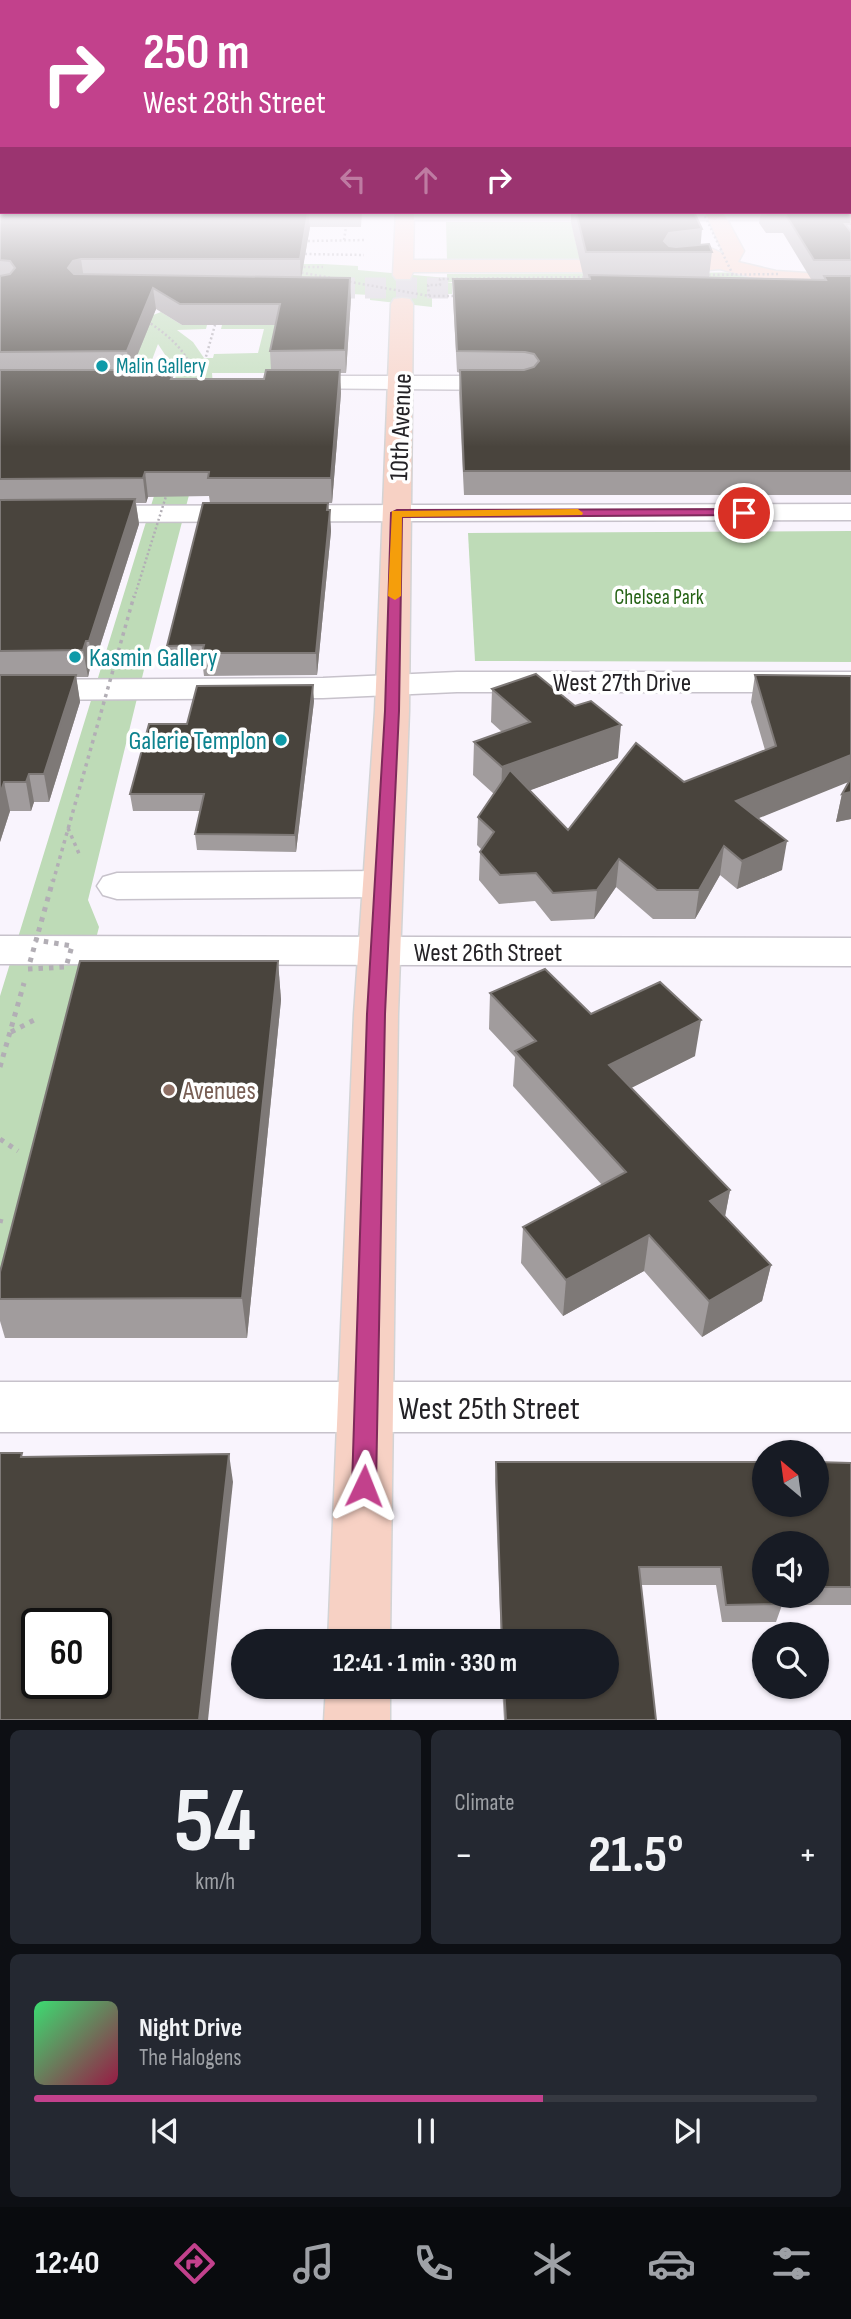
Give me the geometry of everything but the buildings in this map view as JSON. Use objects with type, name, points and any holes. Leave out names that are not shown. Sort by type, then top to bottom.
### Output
[{"type":"main road","name":"10th Avenue","points":[[359,1629],[382,884],[393,685],[402,304]]},
{"type":"main road","points":[[357,1720],[358,1699]]},
{"type":"street","points":[[272,383],[523,383]]},
{"type":"street","points":[[0,513],[851,513]]},
{"type":"street","name":"West 27th Drive","points":[[0,690],[323,688],[457,682],[851,682]]},
{"type":"street","points":[[117,886],[382,884]]},
{"type":"street","name":"West 26th Street","points":[[21,953],[851,952]]},
{"type":"street","name":"West 25th Street","points":[[0,1407],[851,1407]]},
{"type":"path","points":[[380,286],[429,296],[468,296]]},
{"type":"path","points":[[428,286],[429,296]]},
{"type":"path","points":[[455,297],[463,297]]},
{"type":"path","points":[[145,320],[175,341],[184,352],[192,366],[196,382],[195,393]]},
{"type":"path","points":[[201,374],[215,325]]},
{"type":"path","points":[[0,1067],[10,1032],[21,953],[68,828],[131,607],[168,491]]},
{"type":"path","points":[[68,828],[80,856]]},
{"type":"path","points":[[72,946],[66,967],[21,953],[72,946]]},
{"type":"path","points":[[10,1032],[38,1018]]},
{"type":"path","points":[[0,1139],[18,1151]]},
{"type":"green space","points":[[27,286],[157,286],[153,315],[161,312],[182,325],[207,325],[206,329],[177,330],[193,342],[204,358],[213,358],[214,354],[258,353],[264,329],[221,329],[222,325],[282,325],[272,373],[212,373],[214,399],[88,900],[99,927],[0,1313],[0,996],[154,496],[177,403],[175,370],[158,344],[147,373],[130,373]]},
{"type":"green space","points":[[326,286],[452,286],[452,294],[432,294],[432,307],[370,300],[370,295],[351,294]]},
{"type":"green space","name":"Chelsea Park","points":[[851,531],[851,662],[475,661],[468,533]]},
{"type":"tunnel","points":[[334,288],[452,288]]},
{"type":"slow traffic","points":[[395,596],[397,513],[578,513]]},
{"type":"place","name":"Malin Gallery","points":[[102,366]]},
{"type":"place","name":"Kasmin Gallery","points":[[75,657]]},
{"type":"place","name":"Galerie Templon","points":[[281,740]]},
{"type":"place","name":"Avenues","points":[[169,1090]]},
{"type":"route","points":[[364,1486],[376,1014],[392,711],[397,513],[744,513]]}]
